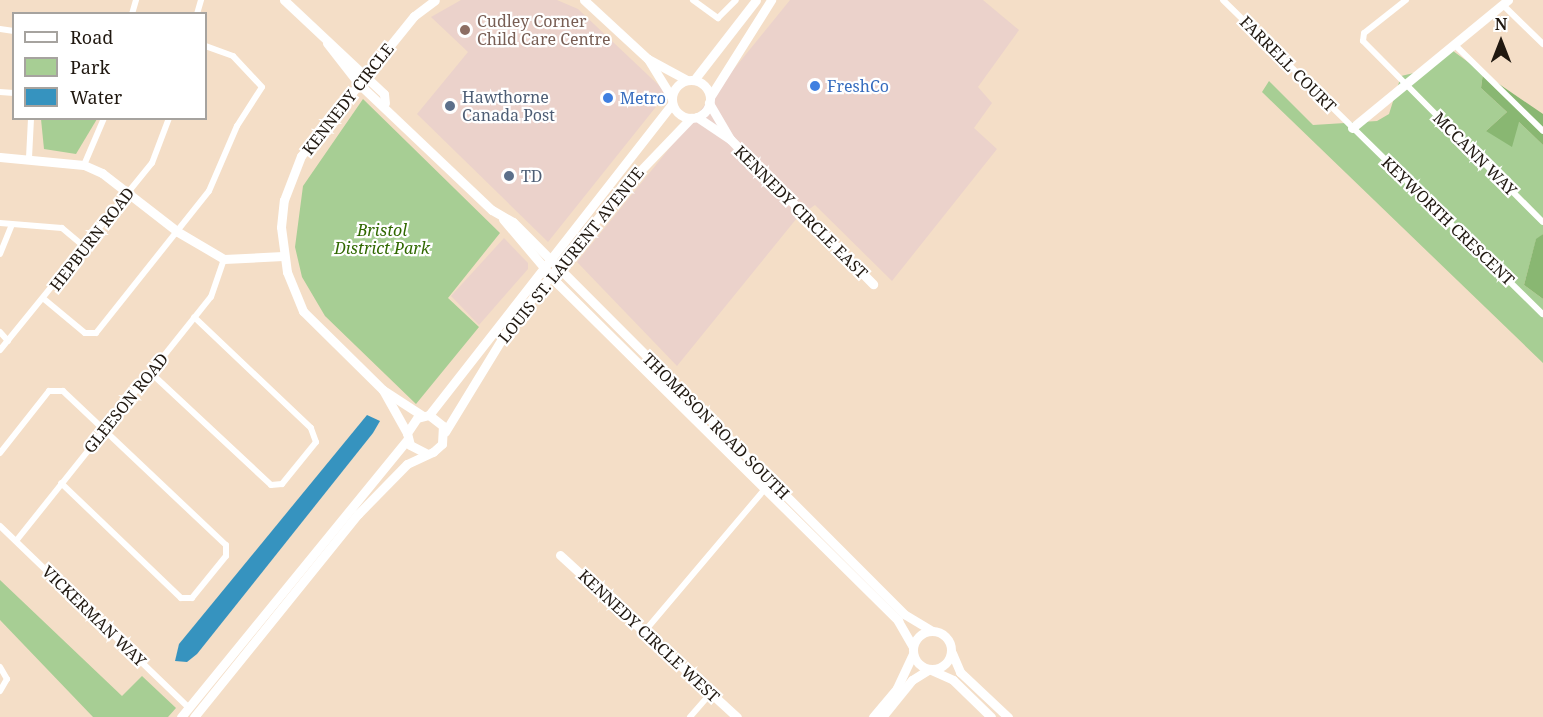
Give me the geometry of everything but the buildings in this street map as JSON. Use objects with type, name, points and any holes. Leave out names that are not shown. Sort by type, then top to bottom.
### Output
[{"type":"main road","name":"THOMPSON ROAD SOUTH","points":[[284,0],[327,43],[366,76],[385,103]]},
{"type":"main road","name":"KENNEDY CIRCLE","points":[[435,0],[414,15],[302,156],[290,178],[284,200],[283,256],[303,310],[383,390],[426,416],[445,432]]},
{"type":"main road","points":[[584,0],[648,59],[690,80],[756,0]]},
{"type":"main road","points":[[710,100],[771,0]]},
{"type":"main road","points":[[1352,128],[1457,47],[1506,3]]},
{"type":"main road","name":"THOMPSON ROAD SOUTH","points":[[327,43],[359,84],[385,103],[554,272],[904,614],[932,631]]},
{"type":"main road","points":[[648,59],[672,101]]},
{"type":"main road","name":"KENNEDY CIRCLE EAST","points":[[690,80],[710,100],[730,139]]},
{"type":"main road","name":"LOUIS ST. LAURENT AVENUE","points":[[407,436],[426,416],[690,80]]},
{"type":"main road","name":"LOUIS ST. LAURENT AVENUE","points":[[426,453],[442,444],[445,432],[496,346],[554,272],[675,130],[694,117],[710,100]]},
{"type":"main road","name":"KENNEDY CIRCLE EAST","points":[[672,101],[730,139],[873,284]]},
{"type":"main road","points":[[0,157],[84,165],[129,192],[178,232],[224,259],[283,256]]},
{"type":"main road","name":"THOMPSON ROAD SOUTH","points":[[554,272],[764,490],[905,629],[913,650]]},
{"type":"main road","name":"KENNEDY CIRCLE","points":[[383,390],[407,436]]},
{"type":"main road","points":[[181,717],[407,436],[426,453],[406,464],[358,514],[194,717]]},
{"type":"main road","name":"KENNEDY CIRCLE WEST","points":[[560,555],[737,717]]},
{"type":"main road","points":[[873,717],[897,688],[920,636],[932,631],[949,640],[960,672],[1008,717]]},
{"type":"main road","points":[[913,650],[930,670],[953,680],[991,717]]},
{"type":"main road","points":[[882,717],[912,680],[952,653]]},
{"type":"street","points":[[693,0],[718,18],[736,0]]},
{"type":"street","name":"FARRELL COURT","points":[[1223,0],[1352,128]]},
{"type":"street","name":"MCCANN WAY","points":[[1406,0],[1364,33],[1363,41],[1543,222]]},
{"type":"street","points":[[1506,3],[1543,44]]},
{"type":"street","points":[[44,299],[85,333],[96,333],[213,185],[237,126],[262,87],[232,56],[207,46]]},
{"type":"street","points":[[1457,47],[1543,131]]},
{"type":"street","points":[[29,158],[32,120]]},
{"type":"street","points":[[84,165],[103,120]]},
{"type":"street","name":"HEPBURN ROAD","points":[[0,350],[44,299],[152,163],[168,120]]},
{"type":"street","name":"KEYWORTH CRESCENT","points":[[1352,128],[1543,314]]},
{"type":"street","points":[[0,223],[62,228],[85,247]]},
{"type":"street","points":[[0,254],[12,224]]},
{"type":"street","name":"GLEESON ROAD","points":[[16,541],[218,286],[224,259]]},
{"type":"street","points":[[151,373],[271,485],[282,484],[316,442],[311,428],[194,317]]},
{"type":"street","points":[[0,332],[8,341]]},
{"type":"street","points":[[0,453],[53,389],[72,397],[226,545],[226,556],[192,598],[181,598],[62,483]]},
{"type":"street","points":[[644,632],[764,490]]},
{"type":"street","name":"VICKERMAN WAY","points":[[0,526],[188,707]]},
{"type":"street","points":[[0,667],[7,679],[0,691]]},
{"type":"street","points":[[690,717],[711,693]]},
{"type":"shaded area","points":[[461,0],[557,0],[578,9],[667,93],[548,242],[417,114],[468,52],[431,17]]},
{"type":"shaded area","points":[[790,0],[983,0],[1019,30],[978,87],[992,103],[974,128],[997,149],[892,281],[815,205],[797,218],[677,366],[577,262]]},
{"type":"shaded area","points":[[504,238],[528,263],[528,269],[479,325],[451,296]]},
{"type":"green space","points":[[1449,48],[1483,73],[1481,88],[1507,112],[1486,131],[1519,122],[1543,145],[1543,234],[1536,240],[1524,285],[1543,299],[1543,363],[1262,92],[1269,81],[1313,125],[1377,121],[1389,114],[1401,76],[1431,69]]},
{"type":"green space","points":[[1483,73],[1543,114],[1543,145],[1519,122],[1512,147],[1486,131],[1507,112],[1481,88]]},
{"type":"green space","name":"Bristol District Park","points":[[363,99],[500,233],[448,298],[479,327],[416,404],[325,316],[302,277],[295,247],[303,186]]},
{"type":"green space","points":[[41,120],[96,120],[76,154],[44,149]]},
{"type":"green space","points":[[1543,234],[1543,299],[1524,285],[1536,239]]},
{"type":"green space","points":[[0,580],[122,696],[142,676],[176,708],[168,717],[93,717],[0,620]]},
{"type":"water","points":[[367,415],[380,421],[373,433],[197,654],[187,662],[175,661],[179,644]]},
{"type":"place","name":"Cudley Corner Child Care Centre","points":[[465,30]]},
{"type":"place","name":"FreshCo","points":[[815,86]]},
{"type":"place","name":"Metro","points":[[608,98]]},
{"type":"place","name":"Hawthorne Canada Post","points":[[450,106]]},
{"type":"place","name":"TD","points":[[509,176]]}]
